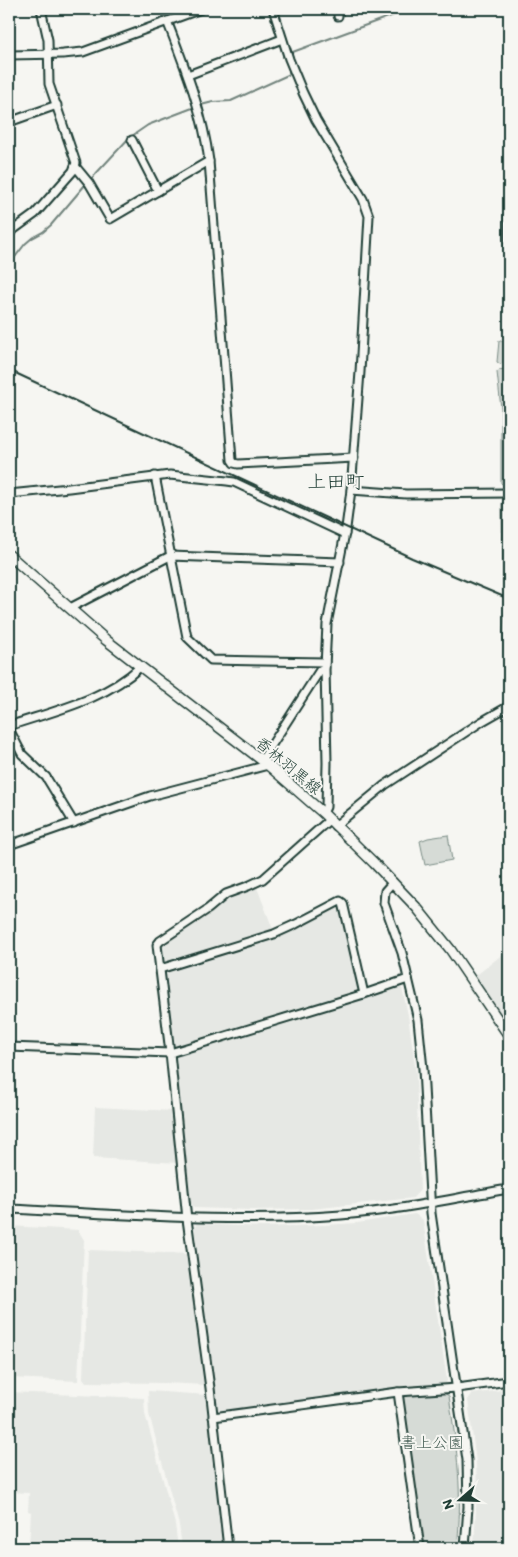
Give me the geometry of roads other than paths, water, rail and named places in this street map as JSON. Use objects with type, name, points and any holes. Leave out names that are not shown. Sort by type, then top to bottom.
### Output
[{"type":"main road","name":"香林羽黒線","points":[[9,556],[106,640],[265,762],[329,820],[417,908],[450,949],[509,1036]]},
{"type":"street","points":[[41,9],[48,40],[49,84],[74,155],[75,166],[89,183],[110,219],[209,161]]},
{"type":"street","points":[[9,55],[83,52],[201,9]]},
{"type":"street","points":[[273,9],[282,39],[303,93],[316,120],[363,199],[368,216],[361,363],[351,490],[340,562],[327,624],[325,664],[326,807],[329,820]]},
{"type":"street","points":[[167,21],[188,75],[202,122],[209,161],[232,460],[238,464],[354,458]]},
{"type":"street","points":[[188,75],[282,39]]},
{"type":"street","points":[[9,122],[56,105]]},
{"type":"street","points":[[132,140],[158,191]]},
{"type":"street","points":[[9,234],[36,214],[75,166]]},
{"type":"street","points":[[509,214],[509,261]]},
{"type":"street","points":[[9,494],[170,474],[234,482],[345,534]]},
{"type":"street","points":[[155,476],[187,637],[210,660],[325,664]]},
{"type":"street","points":[[351,490],[406,494],[509,493]]},
{"type":"street","points":[[70,608],[170,556],[340,562]]},
{"type":"street","points":[[9,844],[150,796],[265,762],[325,664]]},
{"type":"street","points":[[74,823],[46,777],[22,754],[9,728],[74,705],[116,686],[140,667]]},
{"type":"street","points":[[228,1548],[157,945],[226,894],[263,879],[329,820],[509,706]]},
{"type":"street","points":[[393,882],[385,891],[384,903],[397,938],[408,979],[418,1020],[422,1051],[430,1204],[458,1388],[468,1476],[465,1548]]},
{"type":"street","points":[[160,970],[274,934],[340,901],[343,903],[364,994]]},
{"type":"street","points":[[9,1047],[170,1053],[408,979]]},
{"type":"street","points":[[9,1209],[188,1219],[327,1216],[360,1214],[430,1204],[509,1189]]},
{"type":"street","points":[[214,1417],[398,1392],[458,1388],[509,1381]]},
{"type":"street","points":[[398,1392],[420,1548]]},
{"type":"waterway","points":[[290,53],[410,9]]},
{"type":"waterway","points":[[201,105],[231,101],[290,74],[289,72]]},
{"type":"waterway","points":[[91,179],[129,138],[148,125],[195,107]]},
{"type":"waterway","points":[[9,265],[25,244],[51,225],[85,185]]},
{"type":"railway","points":[[9,370],[412,558],[509,599]]},
{"type":"district","name":"上田町","points":[[336,481]]},
{"type":"park label","name":"書上公園","points":[[432,1442]]}]
